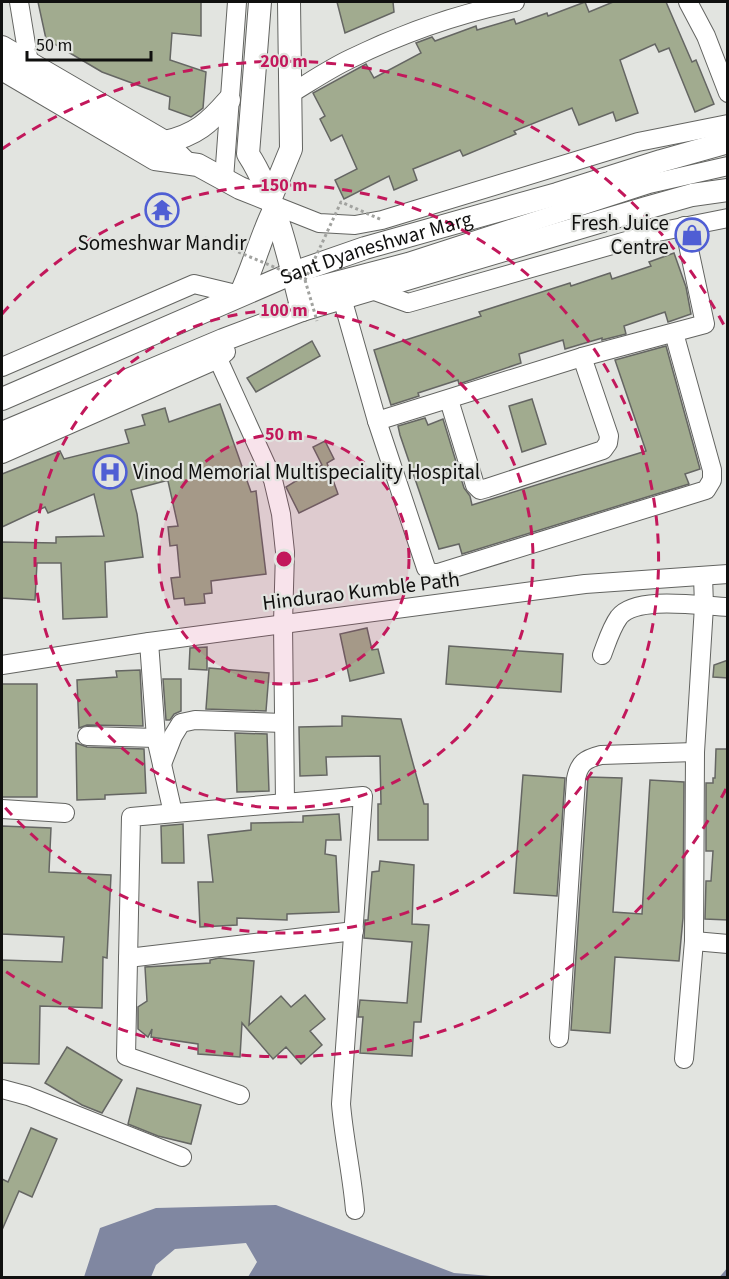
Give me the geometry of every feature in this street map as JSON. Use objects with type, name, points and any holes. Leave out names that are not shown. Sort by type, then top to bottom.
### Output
[{"type":"main road","points":[[260,2],[248,154],[260,172],[303,295]]},
{"type":"main road","points":[[240,295],[249,277],[291,149],[290,94],[294,2]]},
{"type":"main road","points":[[2,47],[165,142],[184,162]]},
{"type":"main road","points":[[2,69],[155,159],[198,165],[271,205]]},
{"type":"main road","points":[[165,142],[184,138],[209,122],[229,100]]},
{"type":"main road","name":"Sant Dyaneshwar Marg","points":[[2,433],[252,329],[303,295],[365,248],[557,194],[728,142]]},
{"type":"main road","name":"Sant Dyaneshwar Marg","points":[[2,399],[240,295],[303,295],[342,298],[692,195],[728,190]]},
{"type":"street","points":[[20,2],[29,63]]},
{"type":"street","points":[[224,179],[237,2]]},
{"type":"street","points":[[290,94],[348,59],[417,29],[476,10],[515,2]]},
{"type":"street","points":[[688,2],[706,36],[728,93]]},
{"type":"street","points":[[271,205],[319,223],[355,225],[382,220],[638,142],[728,124]]},
{"type":"street","points":[[303,295],[649,184],[728,166]]},
{"type":"street","points":[[372,290],[408,303],[658,232],[728,218]]},
{"type":"street","points":[[377,421],[582,357],[705,324],[684,226]]},
{"type":"street","points":[[2,367],[194,284],[240,295]]},
{"type":"street","points":[[342,298],[377,421],[426,568],[432,573],[706,490],[712,480],[712,470],[674,333]]},
{"type":"street","points":[[2,454],[218,359],[252,329]]},
{"type":"street","points":[[449,400],[475,485],[480,490],[488,489],[603,450],[608,443],[609,436],[582,357]]},
{"type":"street","points":[[218,359],[273,480],[280,514],[285,552],[283,623],[285,803]]},
{"type":"street","name":"Hindurao Kumble Path","points":[[2,665],[283,623],[585,584],[728,574]]},
{"type":"street","points":[[684,1059],[694,941],[696,752],[704,606],[703,576]]},
{"type":"street","points":[[602,655],[611,630],[620,615],[635,605],[650,603],[728,607]]},
{"type":"street","points":[[149,642],[156,738],[173,813]]},
{"type":"street","points":[[162,764],[181,723],[195,720],[284,723]]},
{"type":"street","points":[[87,736],[156,738]]},
{"type":"street","points":[[559,1038],[575,791],[579,766],[588,758],[601,755],[696,752]]},
{"type":"street","points":[[240,1095],[126,1056],[131,817],[363,796],[341,1104],[343,1129],[353,1178],[355,1210]]},
{"type":"street","points":[[2,809],[65,813]]},
{"type":"street","points":[[128,958],[354,931]]},
{"type":"street","points":[[694,941],[728,944]]},
{"type":"street","points":[[2,1089],[28,1096],[182,1157]]},
{"type":"path","points":[[303,295],[341,202],[382,220]]},
{"type":"path","points":[[206,238],[303,295]]},
{"type":"water","points":[[276,1205],[454,1273],[503,1277],[248,1277],[257,1262],[246,1243],[175,1249],[156,1265],[151,1277],[84,1277],[100,1228],[156,1208]]},
{"type":"building","points":[[38,2],[201,2],[201,36],[172,33],[170,60],[206,72],[203,108],[191,117],[169,109],[170,97],[102,72],[46,39]]},
{"type":"building","points":[[337,2],[393,2],[394,12],[345,33]]},
{"type":"building","points":[[585,2],[589,12],[613,2],[666,2],[692,62],[696,60],[714,104],[695,112],[669,48],[659,52],[655,44],[620,60],[638,113],[616,121],[613,112],[579,125],[572,108],[514,131],[516,134],[463,156],[460,150],[413,169],[417,180],[394,190],[389,176],[344,199],[335,180],[357,169],[342,135],[331,141],[320,119],[325,116],[313,93],[366,64],[374,78],[421,53],[416,43],[432,37],[435,41],[476,26],[477,30],[514,19],[516,24],[547,13],[548,16]]},
{"type":"building","points":[[674,253],[686,287],[691,314],[668,322],[665,312],[624,326],[626,334],[602,340],[602,338],[565,349],[563,340],[519,354],[521,363],[459,384],[458,380],[418,393],[419,396],[391,405],[374,350],[481,316],[479,312],[570,283],[571,286],[610,273],[612,279],[651,266],[649,262]]},
{"type":"building","points":[[312,341],[320,356],[256,392],[247,378]]},
{"type":"building","points":[[666,346],[700,469],[685,474],[689,484],[462,554],[459,544],[439,549],[398,426],[425,418],[428,425],[443,419],[464,488],[470,496],[472,505],[646,451],[615,360]]},
{"type":"building","points":[[532,399],[546,444],[522,452],[509,406]]},
{"type":"building","points":[[220,404],[251,492],[256,491],[266,574],[211,581],[212,593],[204,594],[205,603],[185,605],[184,598],[174,599],[171,578],[180,577],[177,545],[170,546],[168,527],[178,526],[168,481],[165,481],[131,490],[143,557],[105,562],[107,617],[63,619],[61,563],[37,563],[35,600],[2,598],[2,542],[56,543],[56,537],[104,536],[94,494],[48,513],[45,507],[2,527],[2,474],[60,451],[64,459],[129,443],[125,430],[145,425],[142,415],[165,408],[169,422]]},
{"type":"building","points":[[325,441],[334,459],[327,463],[338,494],[299,513],[286,487],[322,465],[313,447]]},
{"type":"building","points":[[367,628],[372,650],[378,649],[384,673],[350,681],[340,634]]},
{"type":"building","points":[[449,646],[563,654],[561,692],[446,684]]},
{"type":"building","points":[[207,647],[207,670],[189,669],[190,648]]},
{"type":"building","points":[[728,660],[728,678],[713,677],[714,665]]},
{"type":"building","points":[[209,668],[269,673],[266,711],[206,709]]},
{"type":"building","points":[[140,670],[143,726],[87,725],[79,728],[77,680],[117,677],[116,671]]},
{"type":"building","points":[[163,679],[181,679],[181,711],[174,714],[170,720],[166,720]]},
{"type":"building","points":[[2,684],[37,684],[37,797],[2,797]]},
{"type":"building","points":[[342,716],[401,719],[424,804],[428,804],[428,840],[378,840],[378,804],[381,804],[380,756],[326,757],[327,775],[300,776],[299,727],[342,726]]},
{"type":"building","points":[[235,733],[267,734],[269,791],[237,792]]},
{"type":"building","points":[[76,743],[87,747],[144,749],[146,793],[105,795],[105,799],[77,800]]},
{"type":"building","points":[[716,749],[728,749],[728,920],[705,919],[706,881],[711,881],[713,851],[706,851],[706,783],[713,783],[713,778],[715,778]]},
{"type":"building","points":[[523,775],[565,778],[557,896],[514,893]]},
{"type":"building","points":[[588,777],[622,778],[613,912],[642,914],[650,780],[684,782],[683,918],[679,961],[615,957],[610,1033],[571,1030]]},
{"type":"building","points":[[339,814],[341,840],[326,840],[325,854],[336,856],[339,912],[287,914],[287,920],[237,918],[237,925],[200,927],[198,882],[213,882],[208,835],[251,830],[251,823],[303,822],[303,816]]},
{"type":"building","points":[[183,824],[184,863],[162,863],[161,826]]},
{"type":"building","points":[[2,826],[51,828],[49,872],[111,875],[107,958],[103,957],[102,1008],[40,1006],[39,1064],[2,1063],[2,960],[62,962],[64,937],[2,934]]},
{"type":"building","points":[[380,861],[414,865],[412,924],[429,925],[421,1022],[414,1022],[412,1056],[360,1053],[363,1017],[358,1017],[360,1000],[407,1003],[412,942],[364,938],[365,920],[368,920],[372,872],[379,871]]},
{"type":"building","points":[[219,958],[254,961],[249,1025],[281,996],[291,1007],[305,995],[325,1019],[310,1031],[322,1045],[301,1064],[286,1047],[273,1059],[242,1023],[240,1057],[198,1054],[198,1044],[151,1037],[152,1029],[148,1037],[138,1029],[138,1007],[147,1001],[145,967],[210,963],[210,960]]},
{"type":"building","points":[[67,1047],[122,1080],[102,1113],[82,1105],[45,1083]]},
{"type":"building","points":[[137,1088],[201,1105],[191,1144],[158,1136],[128,1124]]},
{"type":"building","points":[[31,1128],[57,1139],[32,1197],[19,1191],[2,1230],[2,1179],[8,1182]]},
{"type":"waterway","points":[[722,1278],[728,1271]]},
{"type":"place","name":"Someshwar Mandir","points":[[162,210]]},
{"type":"place","name":"Fresh Juice Centre","points":[[692,235]]},
{"type":"place","name":"Vinod Memorial Multispeciality Hospital","points":[[110,472]]}]
